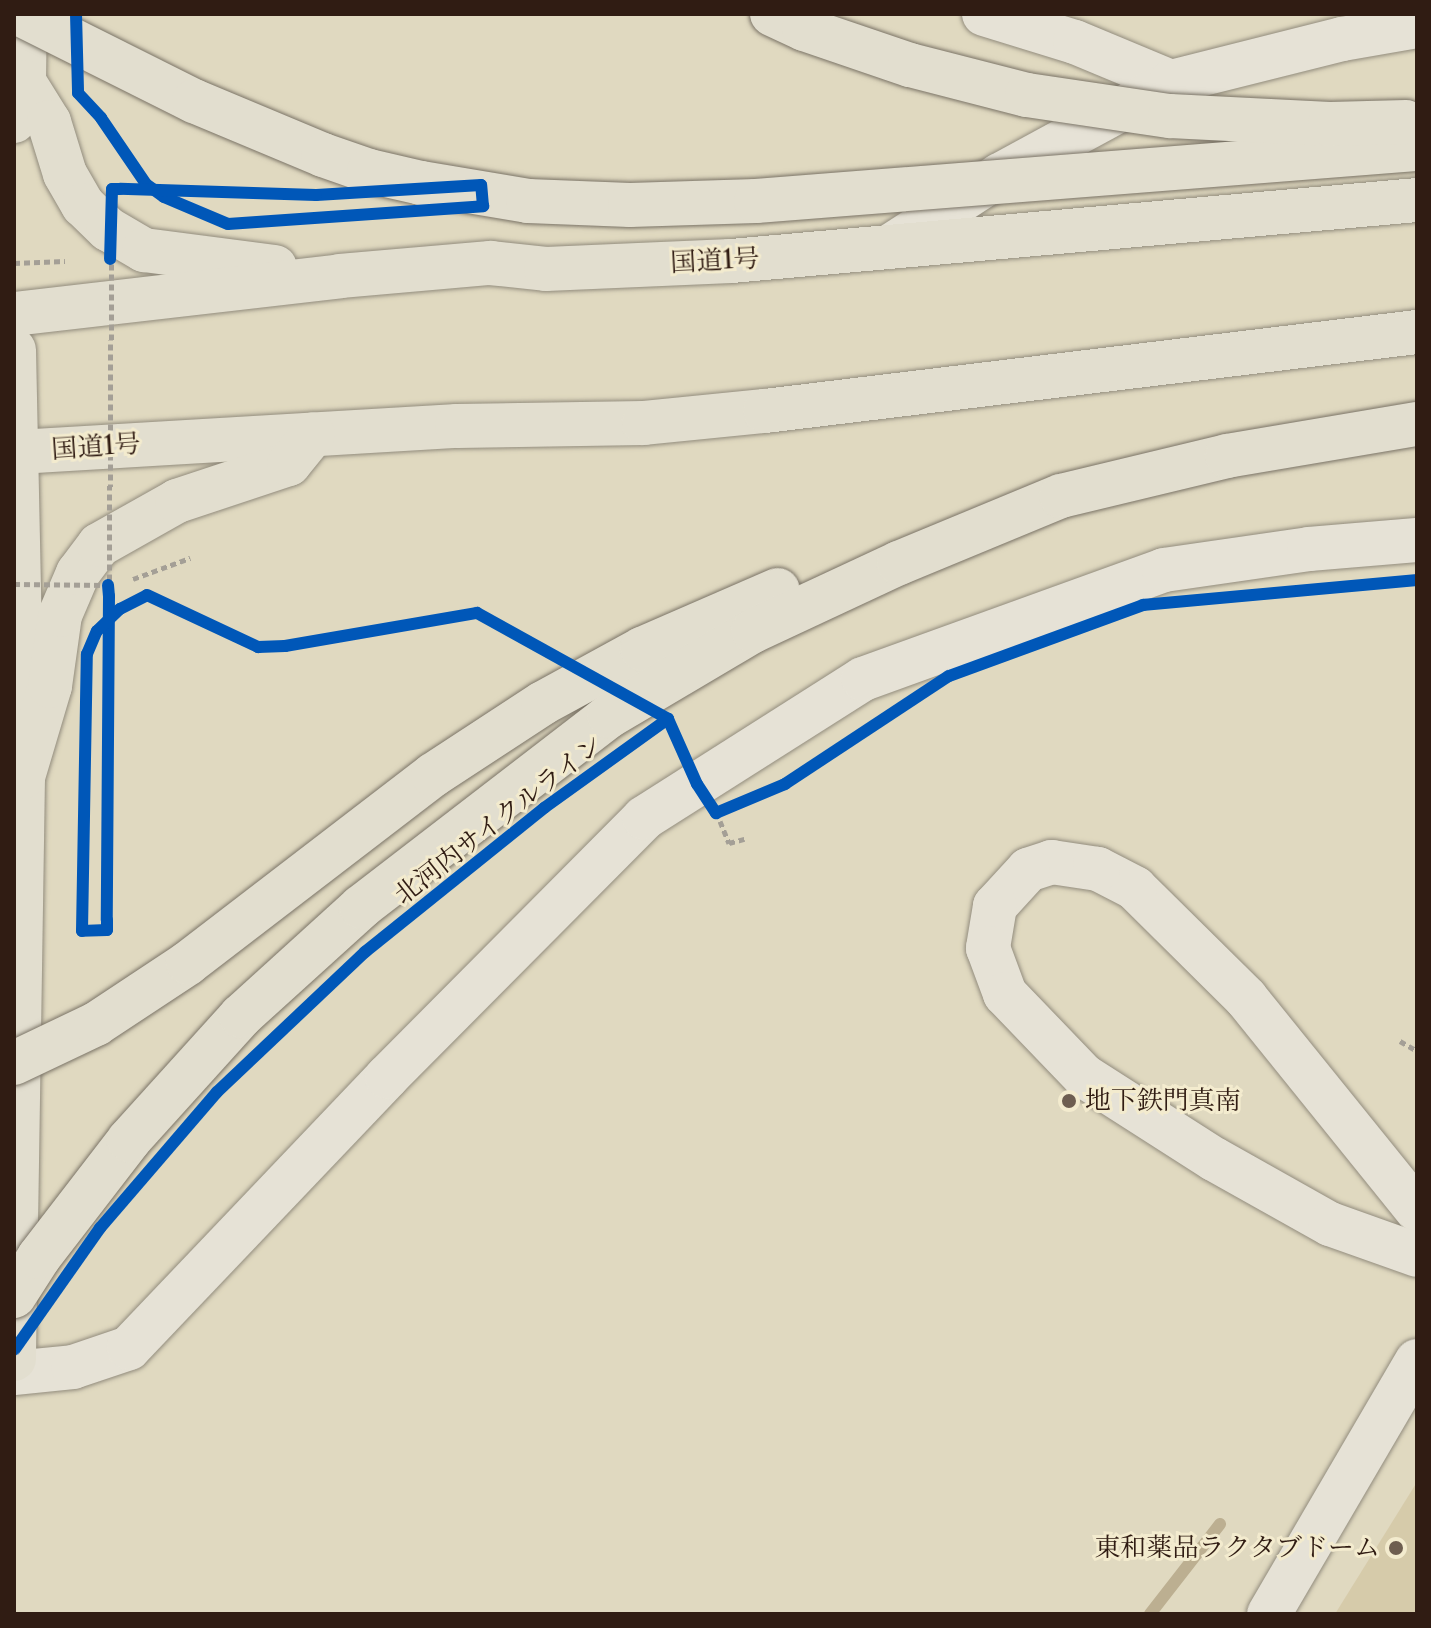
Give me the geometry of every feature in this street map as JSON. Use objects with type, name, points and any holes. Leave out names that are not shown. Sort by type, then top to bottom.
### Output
[{"type":"main road","points":[[340,276],[144,250],[108,229],[83,205],[65,174],[49,122],[21,88],[23,14],[194,101],[323,155],[395,177],[528,201],[630,205],[756,201],[1417,149]]},
{"type":"main road","points":[[772,14],[910,65],[1027,95],[1170,116],[1330,124],[1417,121]]},
{"type":"main road","name":"国道1号","points":[[14,314],[340,276],[490,263],[546,269],[731,261],[1417,200]]},
{"type":"main road","name":"国道1号","points":[[16,452],[457,426],[644,423],[1417,332]]},
{"type":"main road","points":[[14,350],[23,777],[14,1359]]},
{"type":"main road","points":[[14,1063],[96,1024],[188,963],[433,775],[555,696],[642,649],[762,596],[900,543],[1061,496],[1227,456],[1417,424]]},
{"type":"main road","points":[[23,777],[50,686],[60,615],[78,573],[99,545],[177,501],[289,464],[313,434]]},
{"type":"main road","points":[[14,1296],[48,1245],[129,1140],[241,1016],[361,907],[489,805],[609,716],[753,631],[899,563],[1061,496]]},
{"type":"street","points":[[984,14],[1071,28],[1171,82]]},
{"type":"street","points":[[889,247],[1000,175],[1171,82],[1342,39],[1417,26]]},
{"type":"street","points":[[14,1373],[73,1367],[129,1348],[387,1077],[644,818],[863,679],[1164,570],[1309,549],[1417,540]]},
{"type":"street","points":[[1417,1210],[1246,998],[1135,888],[1098,869],[1052,862],[1028,870],[995,906],[988,948],[1005,994],[1084,1076],[1214,1159],[1330,1224],[1417,1255]]},
{"type":"street","points":[[1269,1614],[1417,1361]]},
{"type":"path","points":[[85,101],[146,184]]},
{"type":"path","points":[[85,717],[82,931],[107,930],[112,189],[316,195]]},
{"type":"path","points":[[119,584],[190,558]]},
{"type":"path","points":[[14,584],[108,585]]},
{"type":"path","points":[[147,595],[258,647],[285,646],[477,613],[559,659]]},
{"type":"path","points":[[730,807],[716,813],[729,843],[744,839]]},
{"type":"path","points":[[1400,1041],[1417,1051]]},
{"type":"shaded area","name":"東和薬品ラクタブドーム","points":[[1417,1482],[1417,1614],[1335,1614]]},
{"type":"waterway","points":[[1150,1614],[1220,1524]]},
{"type":"cycle path","points":[[76,14],[78,93],[101,118],[146,184],[164,197],[228,224],[483,206],[481,185],[316,195],[120,189],[112,189],[110,259]]},
{"type":"cycle path","name":"北河内サイクルライン","points":[[15,1349],[100,1228],[217,1092],[365,952],[544,808],[668,719],[697,784],[716,813],[785,784],[949,676],[1143,605],[1417,580]]},
{"type":"cycle path","points":[[108,585],[109,596],[107,920],[107,930],[82,931],[87,654],[97,631],[120,609],[147,595],[258,647],[285,646],[477,613],[668,719]]},
{"type":"place","name":"地下鉄門真南","points":[[1069,1101]]},
{"type":"place","name":"東和薬品ラクタブドーム","points":[[1396,1548]]}]
